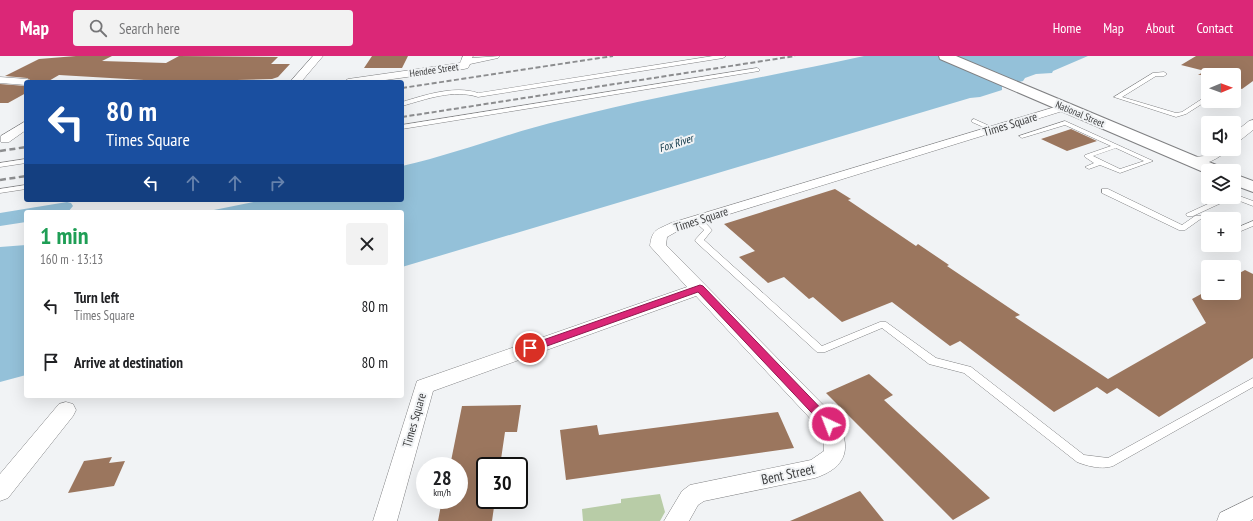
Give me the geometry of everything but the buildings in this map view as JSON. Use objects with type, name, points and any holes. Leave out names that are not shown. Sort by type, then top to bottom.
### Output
[{"type":"street","points":[[297,80],[318,56]]},
{"type":"street","name":"Hendee Street","points":[[362,80],[464,66],[467,59],[495,56]]},
{"type":"street","name":"National Street","points":[[945,56],[1201,164]]},
{"type":"street","points":[[0,80],[24,82]]},
{"type":"street","name":"Times Square","points":[[385,521],[424,386],[700,288],[658,246],[659,235],[676,226],[697,219],[1064,107]]},
{"type":"street","points":[[1241,133],[1253,124]]},
{"type":"street","points":[[5,139],[24,126]]},
{"type":"street","points":[[1241,182],[1253,187]]},
{"type":"street","name":"Bent Street","points":[[676,521],[690,498],[698,492],[815,469],[825,465],[833,458],[836,447],[834,434],[829,424],[700,288]]},
{"type":"street","points":[[0,492],[66,410]]},
{"type":"street","points":[[1229,521],[1253,506]]},
{"type":"lane","points":[[404,103],[422,98],[464,92],[478,95],[723,56]]},
{"type":"lane","points":[[404,126],[757,70]]},
{"type":"lane","points":[[1164,74],[1155,74],[1117,97],[1176,115],[1184,113],[1201,102]]},
{"type":"lane","points":[[974,121],[992,129]]},
{"type":"lane","points":[[1022,136],[1065,123],[1117,146],[1150,161],[1120,171],[1087,156],[1117,146]]},
{"type":"lane","points":[[0,165],[24,161]]},
{"type":"lane","points":[[1089,167],[1100,162]]},
{"type":"lane","points":[[0,191],[24,187]]},
{"type":"lane","points":[[1105,190],[1182,228],[1198,218]]},
{"type":"lane","points":[[1241,199],[1253,204]]},
{"type":"lane","points":[[1190,214],[1213,204]]},
{"type":"lane","points":[[697,219],[708,230],[699,240],[821,350],[883,324],[933,361],[967,370],[1081,459],[1109,463],[1253,382]]},
{"type":"lane","points":[[1241,228],[1253,222]]},
{"type":"green space","points":[[660,494],[665,512],[660,521],[583,521],[582,509],[621,503],[621,499]]},
{"type":"water","name":"Fox River","points":[[864,56],[1088,56],[1053,71],[1052,73],[1036,74],[1025,78],[1023,81],[1002,86],[1002,90],[980,97],[970,98],[404,266],[404,210],[214,210],[253,202],[404,202],[404,166],[442,156],[542,125],[675,94]]},
{"type":"water","points":[[67,202],[71,203],[73,206],[70,210],[24,210],[24,222],[0,226],[0,213]]},
{"type":"water","points":[[24,245],[24,376],[0,382],[0,247]]},
{"type":"railway","points":[[404,88],[613,56]]},
{"type":"railway","points":[[404,117],[795,56]]},
{"type":"railway","points":[[0,151],[24,147]]},
{"type":"railway","points":[[0,180],[24,176]]},
{"type":"route","points":[[530,348],[700,288],[829,424]]}]
